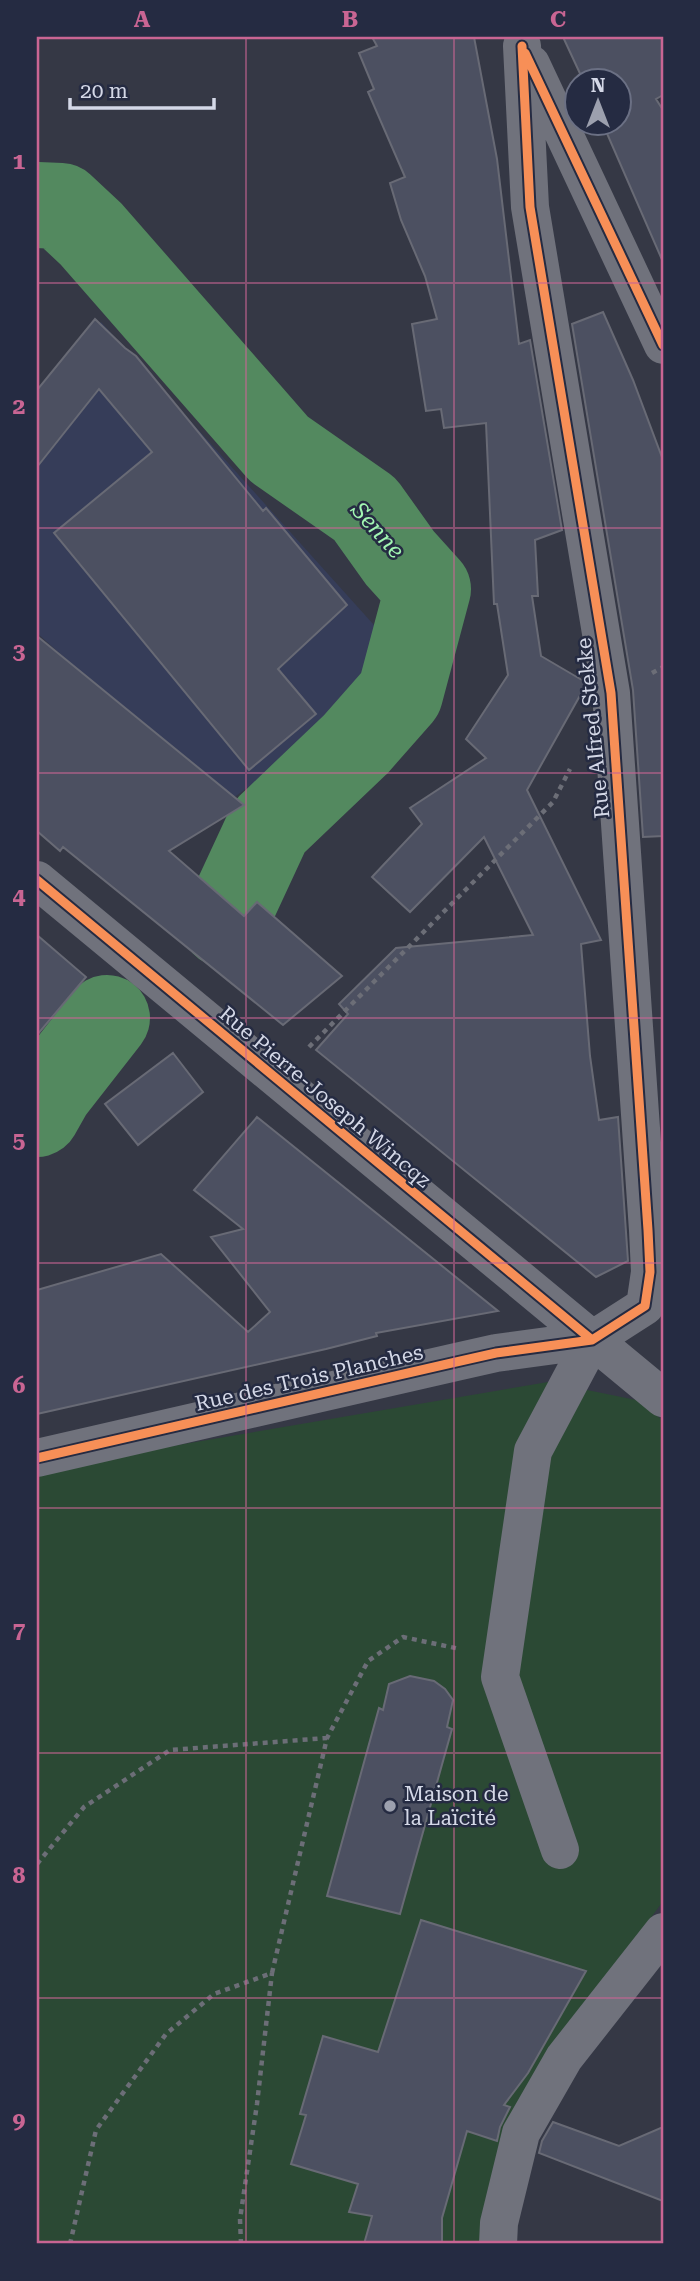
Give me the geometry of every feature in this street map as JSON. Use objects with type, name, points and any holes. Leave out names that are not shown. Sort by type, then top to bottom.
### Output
[{"type":"street","points":[[520,41],[663,345]]},
{"type":"street","name":"Rue Alfred Stekke","points":[[520,41],[530,207],[611,693],[648,1230],[650,1272],[645,1306],[592,1340]]},
{"type":"street","name":"Rue Pierre-Joseph Wincqz","points":[[37,880],[663,1398]]},
{"type":"street","points":[[560,1850],[500,1677],[533,1451],[592,1340]]},
{"type":"street","name":"Rue des Trois Planches","points":[[37,1458],[496,1353],[592,1340]]},
{"type":"street","points":[[498,2244],[499,2223],[521,2133],[564,2058],[663,1931]]},
{"type":"path","points":[[276,1080],[553,802],[572,765]]},
{"type":"path","points":[[241,2244],[240,2219],[272,1973],[327,1738],[368,1661],[403,1637],[503,1658]]},
{"type":"path","points":[[37,1864],[84,1807],[170,1750],[327,1738]]},
{"type":"path","points":[[70,2244],[96,2130],[166,2034],[214,1994],[272,1973]]},
{"type":"shaded area","points":[[101,322],[392,645],[333,727],[226,803],[37,633],[37,406]]},
{"type":"green space","points":[[548,1382],[641,1401],[663,1421],[663,1896],[661,1904],[601,1985],[490,2244],[37,2244],[37,1469]]},
{"type":"building","points":[[372,37],[474,37],[497,159],[519,344],[530,340],[562,530],[535,540],[538,596],[532,596],[541,656],[587,683],[527,790],[601,940],[581,944],[590,1056],[599,1120],[618,1117],[628,1261],[596,1277],[316,1050],[348,1014],[339,1004],[396,948],[533,935],[484,837],[410,912],[372,877],[422,824],[410,808],[486,758],[466,739],[508,675],[497,604],[494,604],[486,423],[444,428],[441,409],[426,411],[412,324],[437,319],[425,276],[401,220],[390,183],[405,177],[368,92],[374,89],[359,53],[377,46]]},
{"type":"building","points":[[563,37],[663,37],[663,95],[656,99],[663,110],[663,262],[608,136],[634,136],[634,66],[576,66]]},
{"type":"building","points":[[603,312],[633,380],[663,460],[663,836],[643,837],[633,690],[572,324]]},
{"type":"building","points":[[95,319],[136,356],[263,511],[266,508],[347,605],[278,669],[316,714],[249,770],[54,533],[152,452],[99,389],[37,467],[37,390]]},
{"type":"building","points":[[37,636],[244,805],[169,851],[244,916],[257,902],[342,976],[283,1025],[63,847],[60,851],[37,831]]},
{"type":"building","points":[[37,935],[86,977],[37,1035]]},
{"type":"building","points":[[173,1053],[203,1092],[138,1145],[105,1104]]},
{"type":"building","points":[[257,1117],[498,1311],[376,1333],[377,1336],[326,1349],[37,1414],[37,1290],[161,1254],[248,1332],[270,1312],[211,1237],[243,1229],[194,1190]]},
{"type":"building","name":"Maison de la Laïcité","points":[[410,1676],[434,1681],[445,1689],[453,1700],[447,1727],[452,1729],[400,1914],[327,1896],[379,1708],[383,1710],[389,1684]]},
{"type":"building","points":[[421,1920],[586,1971],[528,2073],[504,2105],[510,2107],[500,2127],[497,2141],[467,2131],[442,2218],[442,2244],[364,2244],[372,2216],[349,2212],[358,2184],[291,2164],[306,2115],[300,2114],[323,2036],[378,2052]]},
{"type":"building","points":[[553,2122],[619,2146],[663,2127],[663,2201],[539,2153],[542,2141]]},
{"type":"waterway","name":"Senne","points":[[37,205],[61,206],[91,234],[279,449],[365,509],[400,558],[428,589],[400,694],[356,744],[269,827],[224,924]]},
{"type":"waterway","name":"Senne","points":[[37,1114],[50,1091],[107,1018]]},
{"type":"cycle path","points":[[37,1458],[496,1353],[592,1340],[645,1306],[650,1272],[648,1230],[611,693],[530,207],[522,46]]},
{"type":"cycle path","points":[[525,53],[663,345]]},
{"type":"cycle path","points":[[37,880],[592,1340]]},
{"type":"place","name":"Maison de la Laïcité","points":[[390,1806]]}]
